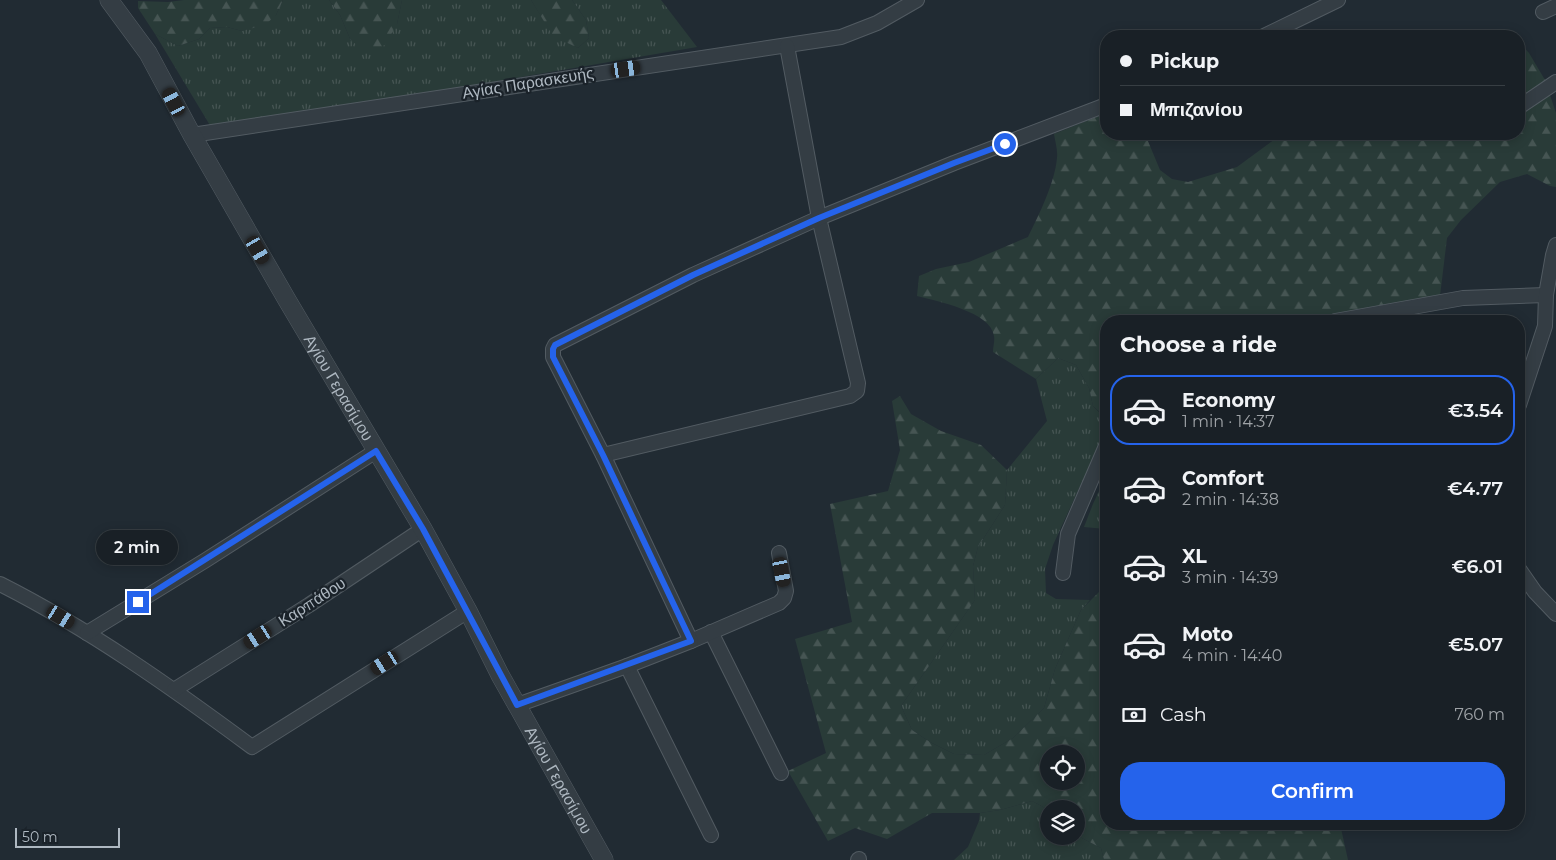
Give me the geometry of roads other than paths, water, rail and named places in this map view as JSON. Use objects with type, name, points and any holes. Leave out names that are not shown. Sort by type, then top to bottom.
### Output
[{"type":"street","name":"Αγίου Γερασίμου","points":[[109,0],[148,52],[192,135],[423,529],[468,611],[500,675],[604,860]]},
{"type":"street","name":"Αγίας Παρασκευής","points":[[192,135],[841,37],[877,23],[917,0]]},
{"type":"street","points":[[1276,30],[1338,0]]},
{"type":"street","points":[[603,455],[850,396],[857,391],[858,383],[819,218],[787,46]]},
{"type":"street","points":[[1525,103],[1556,82]]},
{"type":"street","points":[[691,641],[603,455],[553,357],[555,345],[693,275],[819,218],[1100,106]]},
{"type":"street","points":[[1525,387],[1545,326],[1546,295],[1552,255],[1556,244]]},
{"type":"street","points":[[1368,315],[1463,298],[1546,295]]},
{"type":"street","points":[[87,633],[376,451]]},
{"type":"street","points":[[1063,572],[1068,534],[1100,460]]},
{"type":"street","name":"Καρπάθου","points":[[174,690],[309,605],[423,529]]},
{"type":"street","points":[[517,705],[627,666],[779,603],[784,598],[786,591],[779,553]]},
{"type":"street","points":[[1525,577],[1535,592],[1556,614]]},
{"type":"street","points":[[0,584],[87,633],[174,690],[252,747],[468,611]]},
{"type":"street","points":[[711,632],[781,773]]},
{"type":"street","points":[[627,666],[711,835]]}]
